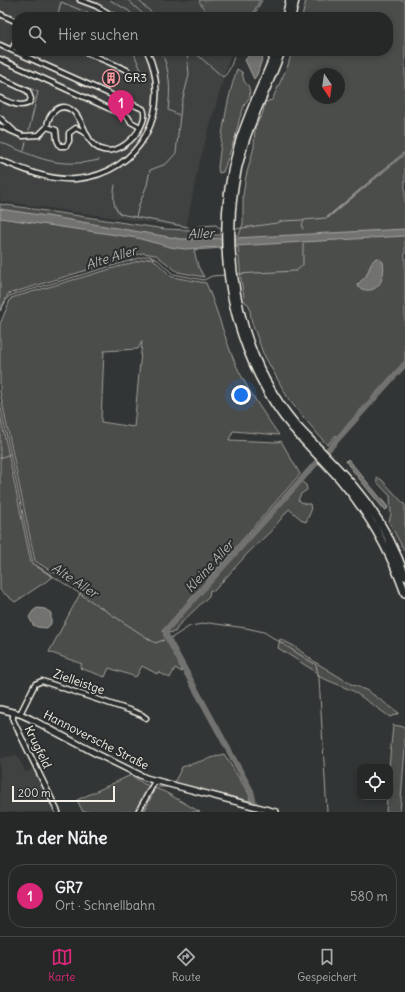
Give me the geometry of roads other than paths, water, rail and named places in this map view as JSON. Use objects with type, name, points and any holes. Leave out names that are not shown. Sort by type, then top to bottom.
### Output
[{"type":"highway","points":[[287,12],[290,0]]},
{"type":"highway","points":[[292,12],[295,0]]},
{"type":"highway","points":[[274,56],[251,110],[238,146],[227,196],[232,270],[237,311],[256,357],[271,387],[310,443],[354,487],[372,512],[394,550],[405,576]]},
{"type":"highway","points":[[228,222],[243,146],[279,56]]},
{"type":"highway","points":[[335,469],[361,505],[380,536],[391,558],[405,593]]},
{"type":"street","points":[[80,0],[106,12]]},
{"type":"street","points":[[0,14],[12,20]]},
{"type":"street","points":[[0,45],[12,50]]},
{"type":"street","points":[[0,126],[23,136],[40,135],[47,127],[50,116],[54,111],[58,108],[64,107],[73,111],[81,122],[89,138],[98,147],[106,151],[114,151],[126,145],[145,118],[143,109],[25,56]]},
{"type":"street","points":[[95,56],[127,70]]},
{"type":"street","points":[[0,160],[38,175],[63,179],[90,177],[108,171],[119,164],[136,149],[143,139],[155,114],[157,100],[156,79],[154,68],[149,56]]},
{"type":"street","points":[[0,60],[128,117],[131,122],[140,127]]},
{"type":"street","points":[[0,78],[28,90],[31,99],[29,103],[24,106],[0,98]]},
{"type":"street","points":[[0,118],[16,133]]},
{"type":"street","points":[[47,127],[56,130],[57,140],[60,146],[66,146],[70,141],[69,133],[81,122]]},
{"type":"street","points":[[76,128],[86,133]]},
{"type":"street","name":"Zielleistge","points":[[20,714],[35,684],[42,681],[134,712],[146,718]]},
{"type":"street","name":"Hannoversche Straße","points":[[0,709],[20,714],[73,740],[95,754],[155,781],[276,812]]},
{"type":"street","name":"Krugfeld","points":[[13,712],[13,720],[58,812]]},
{"type":"street","points":[[138,812],[155,781]]},
{"type":"waterway","points":[[110,0],[130,12]]},
{"type":"waterway","points":[[128,0],[141,12]]},
{"type":"waterway","points":[[138,0],[151,12]]},
{"type":"waterway","points":[[256,12],[262,0]]},
{"type":"waterway","points":[[58,12],[61,2],[86,12]]},
{"type":"waterway","points":[[135,56],[145,80]]},
{"type":"waterway","points":[[163,56],[169,80],[168,110],[179,115]]},
{"type":"waterway","points":[[136,217],[147,185],[150,170],[166,164],[176,153],[181,106],[189,75],[187,56]]},
{"type":"waterway","points":[[199,56],[223,77],[229,69],[234,56]]},
{"type":"waterway","points":[[0,75],[38,92],[29,130]]},
{"type":"waterway","points":[[0,142],[48,160],[71,163],[99,160]]},
{"type":"waterway","points":[[24,151],[26,142]]},
{"type":"waterway","name":"Alte Aller","points":[[303,229],[302,226],[304,220],[328,217],[405,152]]},
{"type":"waterway","name":"Aller","points":[[115,185],[114,201],[117,211],[120,214],[188,227]]},
{"type":"waterway","points":[[235,229],[282,221],[303,220]]},
{"type":"waterway","name":"Aller","points":[[199,226],[216,225],[221,229],[224,229]]},
{"type":"waterway","name":"Alte Aller","points":[[236,274],[296,271],[303,265],[303,244]]},
{"type":"waterway","name":"Alte Aller","points":[[0,311],[9,296],[146,256],[150,256],[158,260],[173,274],[204,280],[212,276],[225,275]]},
{"type":"waterway","name":"Kleine Aller","points":[[256,812],[251,791],[166,635],[166,630],[405,364]]},
{"type":"waterway","name":"Alte Aller","points":[[0,403],[33,563],[155,643],[164,640]]},
{"type":"waterway","points":[[0,458],[10,454]]},
{"type":"waterway","points":[[168,638],[173,637],[190,626],[209,623],[246,628],[264,632],[316,665],[319,678],[327,812]]},
{"type":"waterway","points":[[158,787],[166,787]]},
{"type":"waterway","points":[[144,812],[154,791]]},
{"type":"place","name":"GR3","points":[[111,78]]},
{"type":"place","name":"GR7","points":[[121,123]]}]
